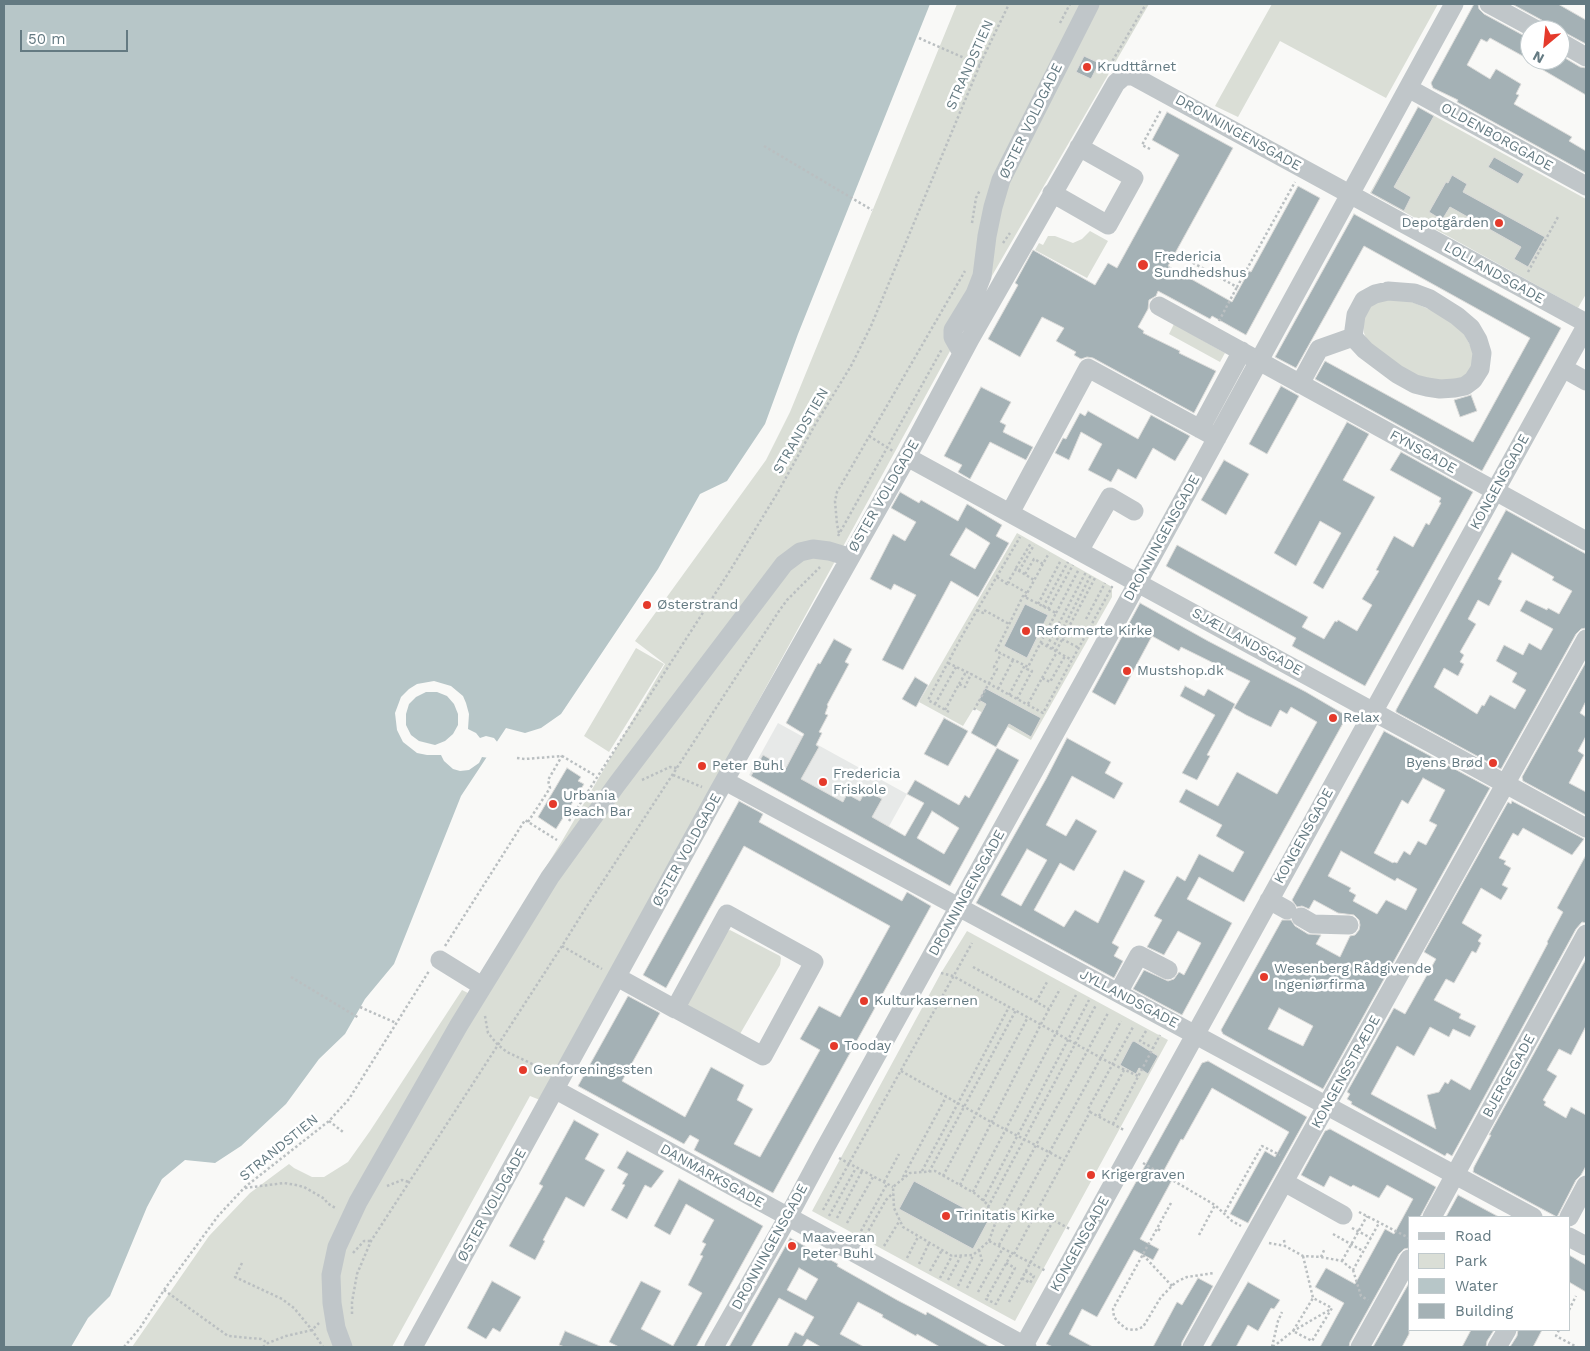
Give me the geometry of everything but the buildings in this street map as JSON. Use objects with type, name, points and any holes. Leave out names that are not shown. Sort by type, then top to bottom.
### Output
[{"type":"street","name":"ØSTER VOLDGADE","points":[[953,330],[975,294],[982,276],[987,236],[1001,180],[1090,4]]},
{"type":"street","name":"DRONNINGENSGADE","points":[[714,1347],[788,1217],[1260,361],[1454,4]]},
{"type":"street","points":[[1488,4],[1520,21]]},
{"type":"street","points":[[1570,48],[1586,57]]},
{"type":"street","name":"ØSTER VOLDGADE","points":[[412,1347],[559,1084],[721,787],[907,456],[962,353],[1079,147],[1116,84],[1124,76]]},
{"type":"street","name":"DRONNINGENSGADE","points":[[1124,76],[1134,76],[1350,194]]},
{"type":"street","name":"OLDENBORGGADE","points":[[1408,88],[1586,186]]},
{"type":"street","points":[[1052,194],[1108,225],[1134,178],[1079,147]]},
{"type":"street","name":"LOLLANDSGADE","points":[[1350,194],[1586,325]]},
{"type":"street","points":[[1388,291],[1414,293],[1443,306],[1471,328],[1478,340],[1482,353],[1480,368],[1473,380],[1465,386],[1440,389],[1426,387],[1415,384],[1397,374],[1365,350],[1353,337],[1356,315],[1364,300],[1375,294],[1388,291]]},
{"type":"street","points":[[1159,306],[1260,361]]},
{"type":"street","name":"KONGENSGADE","points":[[1025,1347],[1586,325]]},
{"type":"street","points":[[953,330],[953,337],[962,353]]},
{"type":"street","points":[[1300,384],[1319,349],[1353,337]]},
{"type":"street","points":[[1200,429],[1242,351]]},
{"type":"street","name":"FYNSGADE","points":[[1260,361],[1586,541]]},
{"type":"street","points":[[1010,513],[1088,368],[1217,438]]},
{"type":"street","points":[[1563,368],[1586,381]]},
{"type":"street","name":"SJÆLLANDSGADE","points":[[907,456],[1010,513],[1075,562],[1137,582],[1586,828]]},
{"type":"street","points":[[1075,562],[1110,497],[1134,511]]},
{"type":"street","points":[[343,1347],[336,1328],[332,1303],[331,1274],[337,1247],[354,1210],[479,990],[550,878],[617,784],[784,564],[800,552],[813,549],[829,551],[849,557]]},
{"type":"street","name":"KONGENSSTRÆDE","points":[[1192,1347],[1586,639]]},
{"type":"street","name":"JYLLANDSGADE","points":[[721,787],[959,907],[1531,1216]]},
{"type":"street","points":[[1269,900],[1313,924],[1349,925]]},
{"type":"street","points":[[617,977],[675,1009],[763,1056],[814,962],[727,914],[675,1009]]},
{"type":"street","name":"BJERGEGADE","points":[[1433,1216],[1586,934]]},
{"type":"street","points":[[1118,993],[1138,955],[1168,970]]},
{"type":"street","points":[[439,958],[479,990]]},
{"type":"street","name":"DANMARKSGADE","points":[[559,1084],[788,1217],[1025,1347]]},
{"type":"street","points":[[1284,1182],[1345,1220]]},
{"type":"street","points":[[1570,1216],[1586,1185]]},
{"type":"street","points":[[1570,1238],[1586,1246]]},
{"type":"street","points":[[1360,1347],[1408,1261]]},
{"type":"street","points":[[1498,1347],[1506,1331]]},
{"type":"path","name":"STRANDSTIEN","points":[[566,824],[731,569],[778,492],[816,422],[850,366],[874,317],[980,65],[1009,4]]},
{"type":"path","points":[[919,38],[980,65]]},
{"type":"path","points":[[1150,149],[1142,145],[1169,95]]},
{"type":"path","points":[[764,146],[872,210]]},
{"type":"path","points":[[1212,335],[1302,168]]},
{"type":"path","points":[[1520,287],[1559,215]]},
{"type":"path","points":[[1184,258],[1237,288]]},
{"type":"path","points":[[839,533],[835,501],[837,492],[966,269]]},
{"type":"path","points":[[352,1317],[352,1302],[357,1274],[371,1241],[779,611],[820,566],[953,330]]},
{"type":"path","points":[[869,436],[886,448],[907,456]]},
{"type":"path","points":[[949,712],[928,700],[977,610],[1021,536],[1035,544],[1008,582]]},
{"type":"path","points":[[948,663],[1043,713],[1112,587],[1090,575],[1075,562],[1062,559],[1042,548]]},
{"type":"path","points":[[1017,699],[1032,671],[1027,669],[1027,666],[996,651],[1023,596],[1025,597],[1050,552]]},
{"type":"path","points":[[1024,574],[1034,559],[1043,564]]},
{"type":"path","points":[[1038,604],[1062,559]]},
{"type":"path","points":[[1009,695],[1041,642],[1063,600],[1075,562]]},
{"type":"path","points":[[1043,607],[1075,562]]},
{"type":"path","points":[[1048,609],[1075,562]]},
{"type":"path","points":[[1018,570],[1034,580]]},
{"type":"path","points":[[1047,646],[1086,572]]},
{"type":"path","points":[[1052,649],[1090,575]]},
{"type":"path","points":[[997,577],[1027,593]]},
{"type":"path","points":[[1028,704],[1096,578]]},
{"type":"path","points":[[1086,619],[1105,583]]},
{"type":"path","points":[[1025,597],[1056,613]]},
{"type":"path","points":[[1063,600],[1070,603]]},
{"type":"path","points":[[977,610],[983,613],[984,610],[1009,624]]},
{"type":"path","points":[[1048,628],[1079,648]]},
{"type":"path","points":[[1041,642],[1072,660]]},
{"type":"path","points":[[974,710],[997,669],[994,667],[1001,654]]},
{"type":"path","points":[[1042,678],[1050,682],[1065,656]]},
{"type":"path","points":[[998,688],[1014,660]]},
{"type":"path","points":[[935,704],[956,667]]},
{"type":"path","points":[[945,710],[966,672]]},
{"type":"path","points":[[959,684],[965,687],[972,674]]},
{"type":"path","name":"STRANDSTIEN","points":[[124,1347],[140,1328],[164,1290],[218,1216],[244,1188],[329,1121],[349,1099],[525,820],[528,822],[550,788],[548,780],[562,756]]},
{"type":"path","points":[[517,758],[531,759],[562,756],[596,776]]},
{"type":"path","points":[[617,784],[625,787],[670,766],[677,768]]},
{"type":"path","points":[[673,775],[721,787]]},
{"type":"path","points":[[528,822],[570,849]]},
{"type":"path","points":[[823,1210],[972,943]]},
{"type":"path","points":[[562,946],[617,977]]},
{"type":"path","points":[[927,965],[941,973],[953,976],[1112,1064],[1138,1076]]},
{"type":"path","points":[[973,967],[1049,1009]]},
{"type":"path","points":[[292,977],[359,1018]]},
{"type":"path","points":[[1036,1002],[1047,982]]},
{"type":"path","points":[[960,1185],[1060,989]]},
{"type":"path","points":[[479,990],[488,1033],[498,1045],[559,1084]]},
{"type":"path","points":[[973,1192],[1076,995]]},
{"type":"path","points":[[983,1201],[1089,1000]]},
{"type":"path","points":[[988,1208],[1096,1005]]},
{"type":"path","points":[[360,1007],[396,1023]]},
{"type":"path","points":[[922,1172],[1009,1007]]},
{"type":"path","points":[[929,1172],[1016,1010]]},
{"type":"path","points":[[958,1286],[974,1255],[989,1241],[995,1224],[1036,1145],[1108,1014]]},
{"type":"path","points":[[943,1176],[1028,1017]]},
{"type":"path","points":[[999,1246],[1121,1020]]},
{"type":"path","points":[[1113,1124],[1169,1020]]},
{"type":"path","points":[[1006,1263],[1015,1268],[996,1304],[986,1299],[1006,1263],[1013,1253],[1090,1112],[1088,1109],[1133,1027]]},
{"type":"path","points":[[1146,1032],[1140,1041],[1153,1048]]},
{"type":"path","points":[[1099,1116],[1124,1070]]},
{"type":"path","points":[[901,1071],[958,1104],[1064,1160]]},
{"type":"path","points":[[903,1178],[946,1097]]},
{"type":"path","points":[[1090,1112],[1113,1124],[1134,1146],[1173,1179],[1216,1205],[1232,1221],[1255,1236],[1267,1242],[1285,1246],[1304,1256],[1342,1261],[1353,1270],[1360,1296],[1368,1300]]},
{"type":"path","points":[[329,1121],[343,1132]]},
{"type":"path","points":[[1225,1212],[1262,1146],[1295,1163]]},
{"type":"path","points":[[824,1150],[893,1186]]},
{"type":"path","points":[[861,1231],[899,1154]]},
{"type":"path","points":[[829,1216],[856,1168]]},
{"type":"path","points":[[837,1218],[863,1171]]},
{"type":"path","points":[[893,1186],[910,1173],[935,1171],[973,1192],[988,1208],[995,1224]]},
{"type":"path","points":[[847,1223],[873,1176]]},
{"type":"path","points":[[244,1188],[284,1183],[296,1185],[325,1199],[327,1203]]},
{"type":"path","points":[[893,1186],[894,1208],[903,1227],[952,1256],[974,1255]]},
{"type":"path","points":[[866,1235],[886,1200],[893,1193]]},
{"type":"path","points":[[1171,1203],[1113,1309],[1114,1317],[1120,1324],[1128,1329],[1135,1330],[1143,1327],[1160,1297],[1186,1277],[1235,1271]]},
{"type":"path","points":[[1199,1235],[1216,1205]]},
{"type":"path","points":[[1036,1211],[1074,1231]]},
{"type":"path","points":[[1342,1261],[1367,1216]]},
{"type":"path","points":[[884,1246],[900,1220]]},
{"type":"path","points":[[1009,1302],[1053,1220]]},
{"type":"path","points":[[1345,1220],[1370,1238]]},
{"type":"path","points":[[1353,1270],[1379,1223]]},
{"type":"path","points":[[1158,1229],[1162,1232]]},
{"type":"path","points":[[1333,1234],[1363,1251]]},
{"type":"path","points":[[907,1258],[918,1237]]},
{"type":"path","points":[[1284,1240],[1285,1246]]},
{"type":"path","points":[[989,1241],[1061,1279]]},
{"type":"path","points":[[918,1264],[929,1243]]},
{"type":"path","points":[[978,1292],[1003,1248]]},
{"type":"path","points":[[1320,1257],[1325,1248]]},
{"type":"path","points":[[930,1271],[942,1250]]},
{"type":"path","points":[[968,1288],[982,1260],[979,1250]]},
{"type":"path","points":[[1143,1255],[1172,1286]]},
{"type":"path","points":[[940,1278],[952,1256]]},
{"type":"path","points":[[948,1280],[961,1256]]},
{"type":"path","points":[[1293,1331],[1313,1298],[1304,1256]]},
{"type":"path","points":[[242,1263],[235,1277],[282,1298],[294,1308],[323,1347]]},
{"type":"path","points":[[1022,1278],[1030,1283],[1034,1276],[1026,1271]]},
{"type":"path","points":[[164,1290],[228,1336],[261,1339],[268,1343]]},
{"type":"path","points":[[1570,1308],[1576,1296]]},
{"type":"path","points":[[1313,1298],[1332,1308]]},
{"type":"path","points":[[263,1347],[286,1336],[312,1330],[332,1303]]},
{"type":"path","points":[[1273,1347],[1293,1331],[1332,1308]]},
{"type":"path","points":[[1293,1331],[1312,1341],[1332,1308]]},
{"type":"path","points":[[1273,1347],[1278,1321],[1282,1312]]},
{"type":"path","points":[[1558,1331],[1556,1336],[1577,1347]]},
{"type":"shaded area","name":"Fredericia Friskole","points":[[778,723],[907,794],[878,846],[749,775]]},
{"type":"green space","points":[[957,4],[1149,4],[978,300],[540,1100],[530,1096],[392,1347],[132,1347],[209,1236],[250,1193],[289,1164],[312,1177],[324,1177],[348,1162],[462,990],[468,993],[562,841],[665,664],[635,641],[766,460],[790,412]]},
{"type":"green space","points":[[1272,4],[1438,4],[1386,98],[1280,41],[1238,117],[1215,106]]},
{"type":"green space","points":[[1418,107],[1586,199],[1586,294],[1578,308],[1370,193]]},
{"type":"green space","points":[[1090,231],[1108,241],[1087,278],[1035,250],[1039,243],[1043,245],[1048,236],[1055,236],[1073,243],[1082,239]]},
{"type":"green space","points":[[1393,294],[1457,321],[1478,360],[1458,384],[1412,377],[1367,341],[1362,320],[1366,307]]},
{"type":"green space","points":[[1174,324],[1225,353],[1220,362],[1169,334]]},
{"type":"green space","points":[[1017,533],[1112,587],[1112,597],[1031,740],[974,708],[963,726],[919,702]]},
{"type":"green space","points":[[636,648],[664,664],[609,752],[584,736]]},
{"type":"green space","points":[[730,930],[781,958],[780,965],[740,1034],[686,1005],[725,932]]},
{"type":"green space","points":[[967,931],[1168,1040],[1015,1321],[812,1211],[941,973]]},
{"type":"water","points":[[4,4],[930,4],[798,334],[765,424],[727,481],[700,494],[658,569],[561,714],[541,728],[525,733],[506,728],[461,796],[394,964],[365,999],[345,1034],[319,1059],[286,1104],[241,1146],[215,1163],[185,1160],[162,1179],[147,1207],[110,1296],[88,1318],[71,1347],[4,1347]]},
{"type":"pier","points":[[434,681],[451,686],[463,696],[469,714],[468,729],[476,733],[480,738],[486,736],[494,738],[498,743],[489,758],[482,757],[479,763],[469,770],[460,771],[453,769],[444,761],[441,755],[417,753],[403,742],[397,730],[395,713],[401,697],[417,684]],"holes":[[[426,692],[437,692],[447,696],[454,704],[458,714],[458,725],[453,734],[445,741],[435,745],[419,741],[411,735],[406,725],[406,714],[409,704],[416,697]]]},
{"type":"place","name":"Krudttårnet","points":[[1087,67]]},
{"type":"place","name":"Depotgården","points":[[1499,223]]},
{"type":"place","name":"Fredericia Sundhedshus","points":[[1143,265]]},
{"type":"place","name":"Østerstrand","points":[[647,605]]},
{"type":"place","name":"Reformerte Kirke","points":[[1026,631]]},
{"type":"place","name":"Mustshop.dk","points":[[1127,671]]},
{"type":"place","name":"Relax","points":[[1333,718]]},
{"type":"place","name":"Byens Brød","points":[[1493,763]]},
{"type":"place","name":"Peter Buhl","points":[[702,766]]},
{"type":"place","name":"Fredericia Friskole","points":[[823,782]]},
{"type":"place","name":"Urbania Beach Bar","points":[[553,804]]},
{"type":"place","name":"Wesenberg Rådgivende Ingeniørfirma","points":[[1264,977]]},
{"type":"place","name":"Kulturkasernen","points":[[864,1001]]},
{"type":"place","name":"Tooday","points":[[834,1046]]},
{"type":"place","name":"Genforeningssten","points":[[523,1070]]},
{"type":"place","name":"Krigergraven","points":[[1091,1175]]},
{"type":"place","name":"Trinitatis Kirke","points":[[946,1216]]},
{"type":"place","name":"Maaveeran Peter Buhl","points":[[792,1246]]}]
